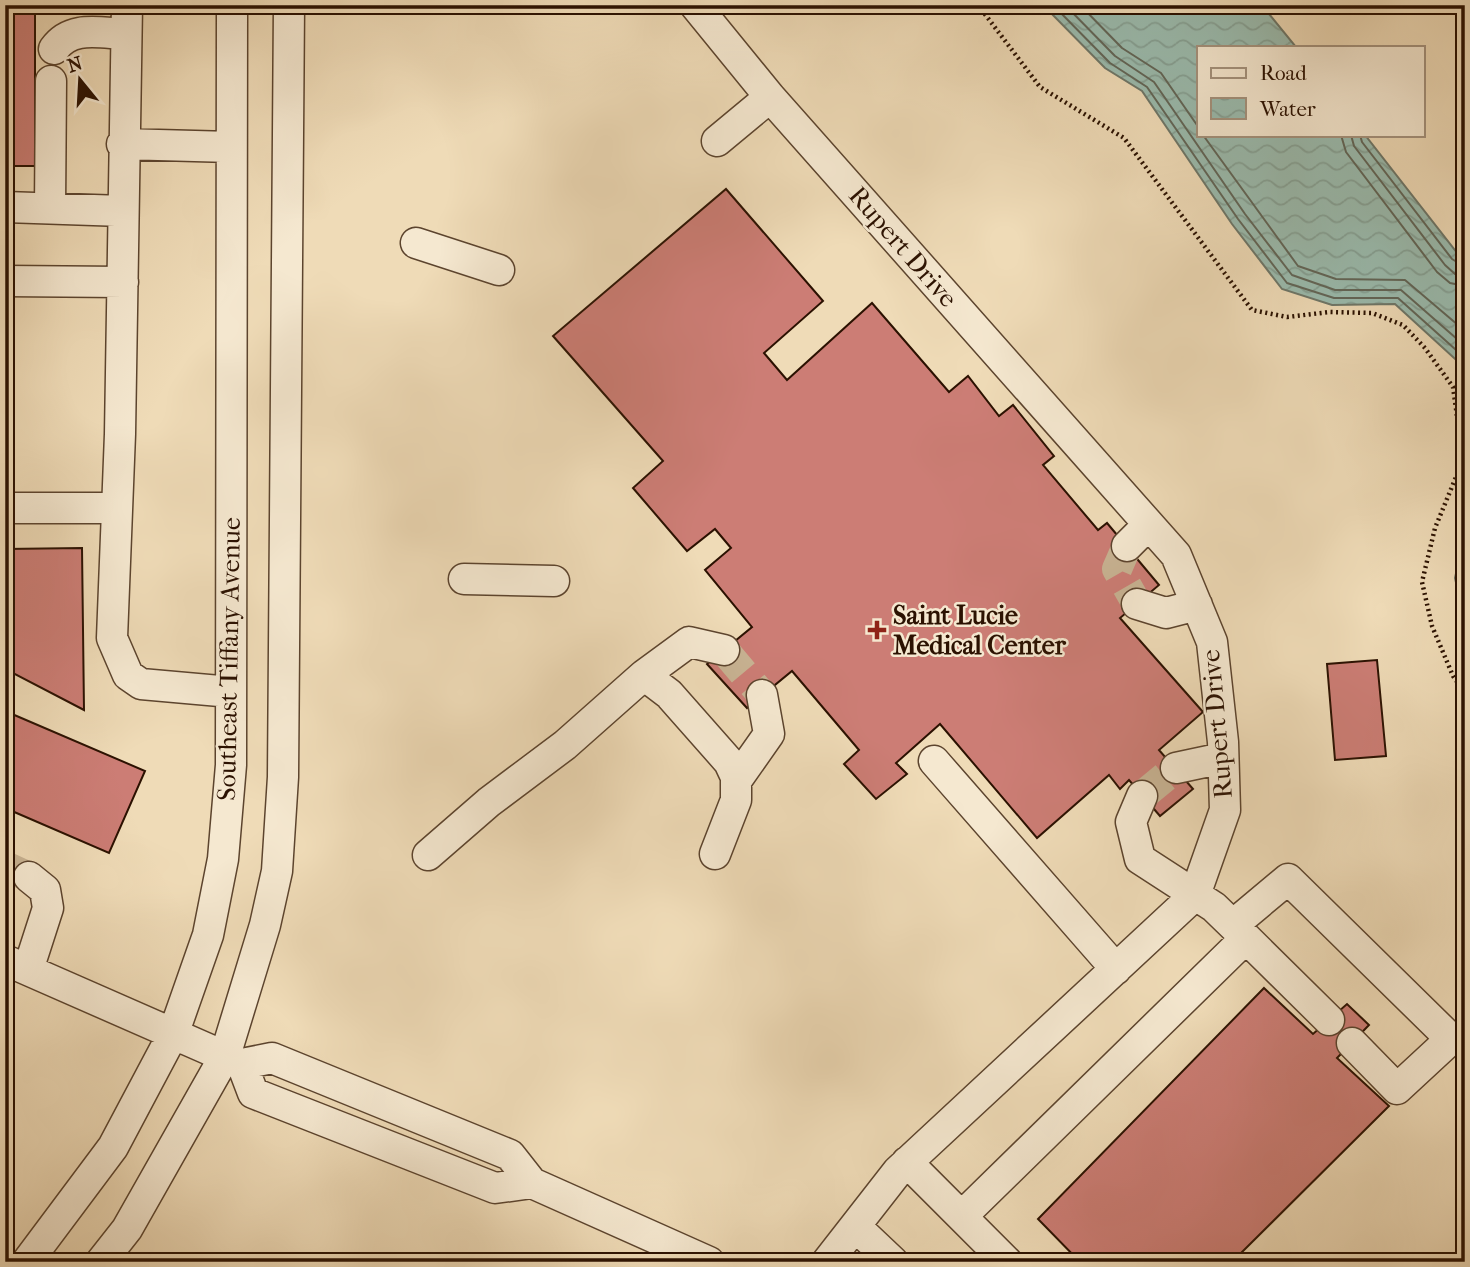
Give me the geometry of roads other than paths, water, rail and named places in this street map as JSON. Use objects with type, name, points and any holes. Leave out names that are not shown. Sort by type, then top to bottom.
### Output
[{"type":"street","name":"Southeast Tiffany Avenue","points":[[27,1262],[113,1147],[174,1032],[208,935],[223,859],[231,765],[232,5]]},
{"type":"street","name":"Southeast Tiffany Avenue","points":[[101,1262],[127,1229],[233,1060],[277,871],[283,777],[289,5]]},
{"type":"street","name":"Rupert Drive","points":[[695,5],[770,97],[1175,555],[1212,642],[1225,810],[1195,895],[907,1162],[827,1262]]},
{"type":"street","points":[[54,49],[61,38],[73,32],[126,20],[122,144],[123,282],[111,638],[128,676],[141,684],[231,692]]},
{"type":"street","points":[[50,208],[51,81]]},
{"type":"street","points":[[717,141],[770,97]]},
{"type":"street","points":[[122,144],[231,147]]},
{"type":"street","points":[[5,207],[122,211]]},
{"type":"street","points":[[416,243],[499,270]]},
{"type":"street","points":[[5,281],[123,282]]},
{"type":"street","points":[[5,508],[114,508]]},
{"type":"street","points":[[1127,546],[1149,525]]},
{"type":"street","points":[[464,579],[554,581]]},
{"type":"street","points":[[1137,604],[1166,613],[1197,605]]},
{"type":"street","points":[[428,855],[489,802],[565,745],[644,675],[688,642],[723,650]]},
{"type":"street","points":[[644,675],[669,694],[729,762],[736,781],[736,800],[715,854]]},
{"type":"street","points":[[736,781],[769,734],[762,695]]},
{"type":"street","points":[[1176,768],[1223,758]]},
{"type":"street","points":[[934,761],[1116,969]]},
{"type":"street","points":[[1142,796],[1131,822],[1140,859],[1195,895],[1240,931],[1329,1020]]},
{"type":"street","points":[[29,877],[45,890],[48,908],[17,965],[233,1060],[253,1093],[495,1188],[532,1183],[709,1262]]},
{"type":"street","points":[[962,1216],[1288,879],[1451,1039],[1397,1089],[1352,1043]]},
{"type":"street","points":[[907,1162],[1007,1262]]},
{"type":"street","points":[[856,1227],[893,1262]]},
{"type":"water","points":[[1043,5],[1256,5],[1265,9],[1295,46],[1197,46],[1197,136],[1366,136],[1465,263],[1465,368],[1395,304],[1332,305],[1282,289],[1232,224],[1142,91],[1105,68]]},
{"type":"water","points":[[1465,531],[1465,624],[1455,578]]},
{"type":"tunnel","points":[[1127,546],[1117,569],[1137,604]]},
{"type":"tunnel","points":[[724,650],[762,695]]},
{"type":"tunnel","points":[[1142,796],[1176,768]]},
{"type":"tunnel","points":[[5,866],[29,877]]},
{"type":"place","name":"Saint Lucie Medical Center","points":[[877,630]]}]
